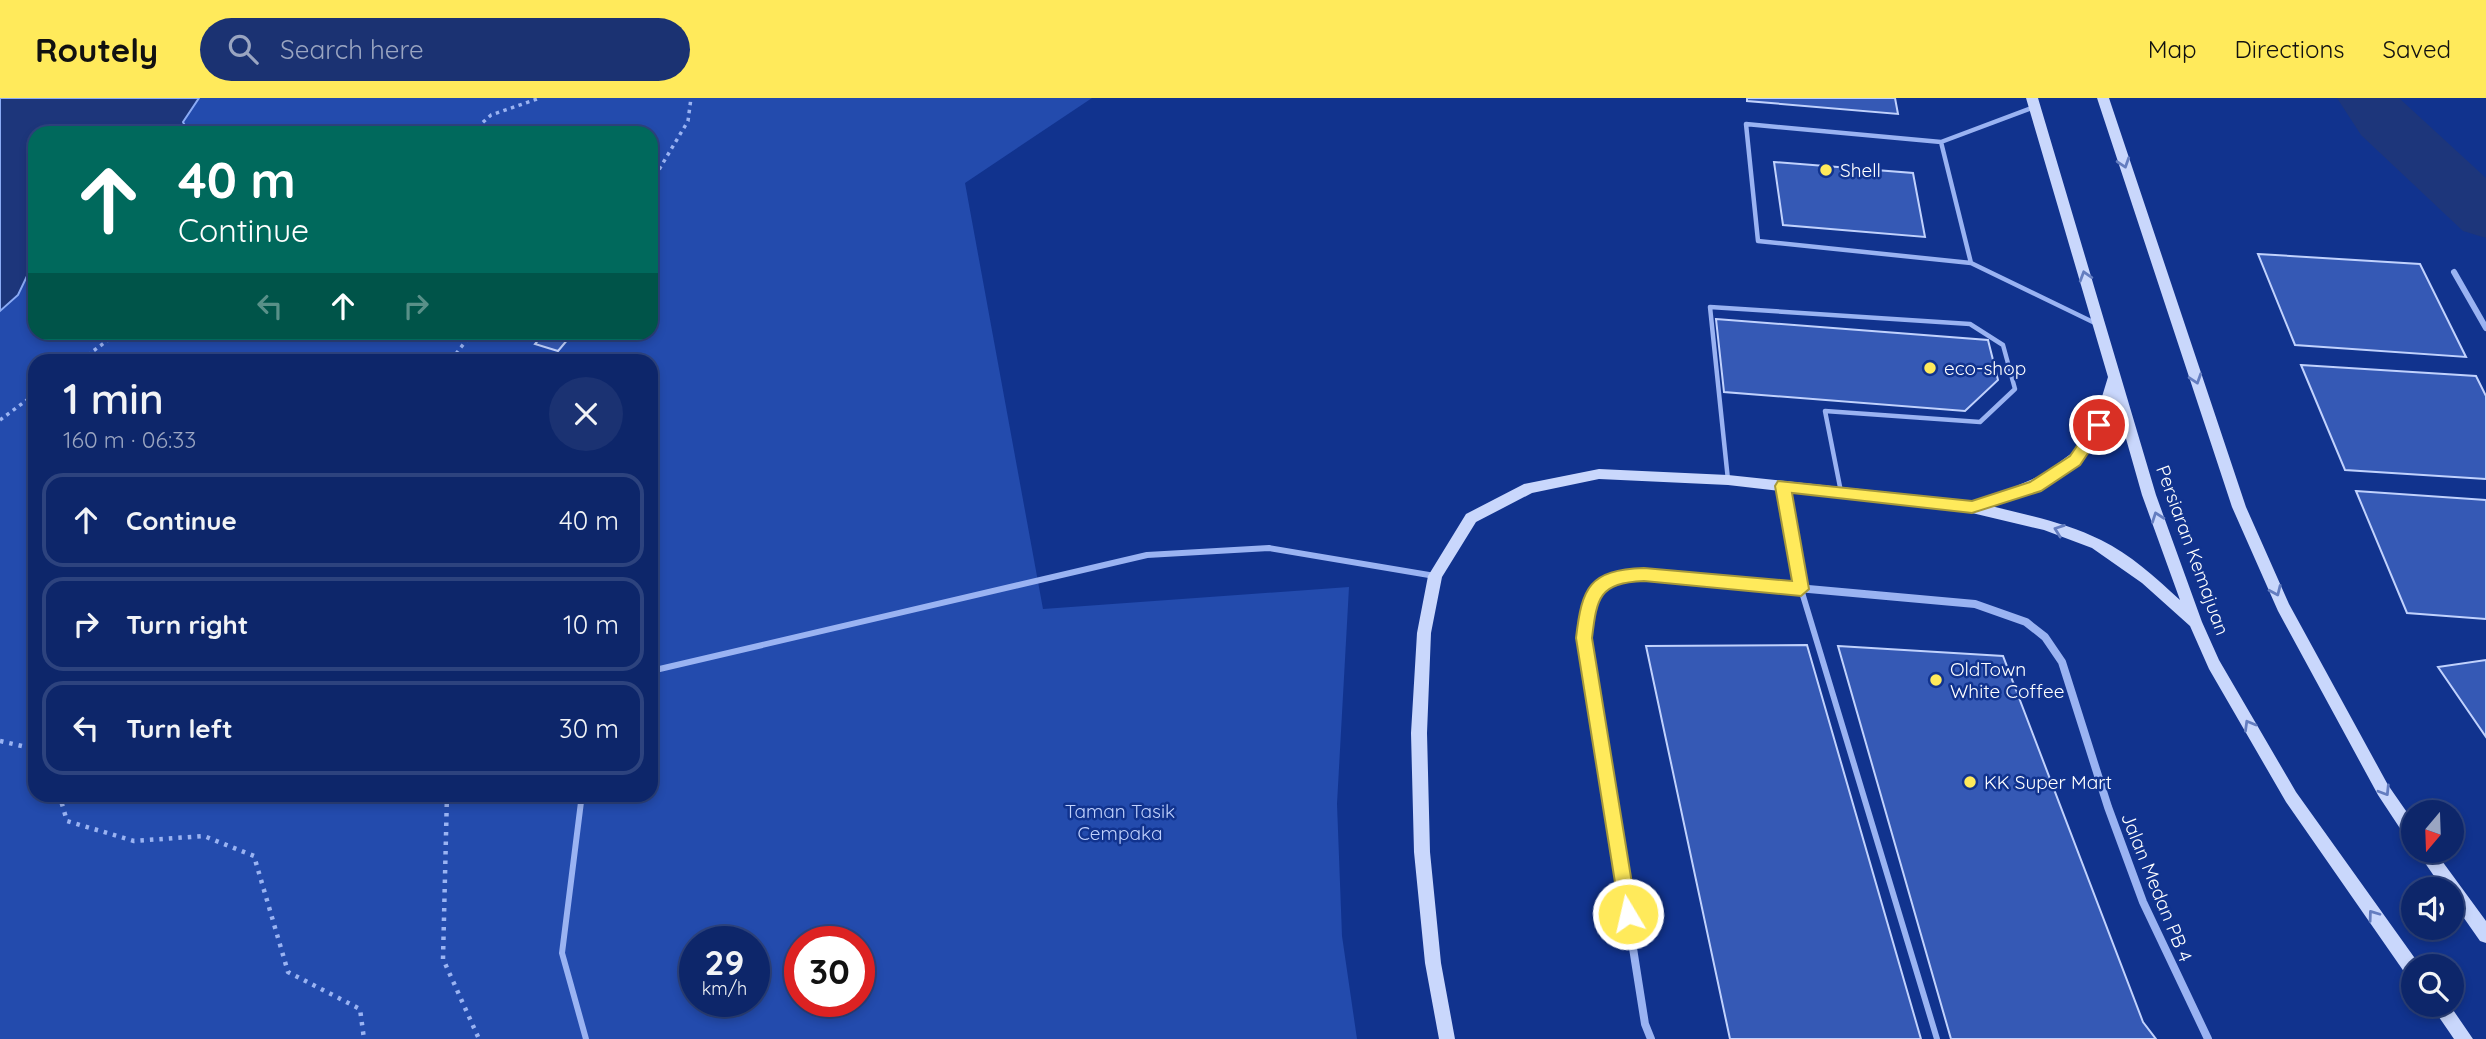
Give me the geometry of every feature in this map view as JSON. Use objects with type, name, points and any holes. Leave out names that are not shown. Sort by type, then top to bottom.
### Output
[{"type":"main road","points":[[2103,98],[2239,507],[2283,607],[2383,790],[2401,816]]},
{"type":"main road","name":"Persiaran Kemajuan","points":[[2033,103],[2149,495],[2195,622],[2214,664],[2291,797],[2402,954]]},
{"type":"main road","points":[[1972,507],[2035,487],[2075,460],[2099,425],[2114,377]]},
{"type":"main road","points":[[1447,1039],[1433,962],[1422,852],[1419,733],[1424,633],[1435,576],[1471,519],[1529,488],[1599,474],[1728,480],[1972,507],[2045,525],[2097,544],[2147,579],[2195,622]]},
{"type":"main road","points":[[2433,863],[2486,935]]},
{"type":"main road","points":[[2448,1017],[2465,1039]]},
{"type":"street","points":[[2454,272],[2486,328]]},
{"type":"street","points":[[1783,486],[1801,589]]},
{"type":"street","name":"Jalan Medan PB 4","points":[[1651,1039],[1645,1024],[1584,638],[1588,606],[1600,584],[1621,575],[1644,574],[1975,604],[2005,611],[2034,625],[2051,640],[2062,662],[2118,841],[2159,943],[2208,1039]]},
{"type":"lane","points":[[2033,103],[1941,142],[1746,124],[1758,241],[1971,263],[2099,325]]},
{"type":"lane","points":[[1941,142],[1971,263]]},
{"type":"lane","points":[[1728,480],[1710,307],[1970,324],[2003,345],[2015,389],[1980,422],[1825,411],[1841,493]]},
{"type":"lane","points":[[658,669],[1147,555],[1269,548],[1435,576]]},
{"type":"lane","points":[[1801,589],[1937,1039]]},
{"type":"lane","points":[[581,802],[562,953],[586,1039]]},
{"type":"path","points":[[479,126],[491,115],[540,98]]},
{"type":"path","points":[[658,171],[688,121],[691,98]]},
{"type":"path","points":[[89,354],[108,340]]},
{"type":"path","points":[[456,354],[467,340]]},
{"type":"path","points":[[0,420],[28,399]]},
{"type":"path","points":[[0,741],[28,747]]},
{"type":"path","points":[[61,802],[67,821],[134,841],[204,836],[254,856],[288,972],[360,1009],[364,1039]]},
{"type":"path","points":[[447,802],[443,959],[479,1039]]},
{"type":"green space","name":"Taman Tasik Cempaka","points":[[0,98],[1092,98],[965,183],[1043,609],[1349,587],[1337,804],[1342,936],[1357,1039],[0,1039]]},
{"type":"shaded area","points":[[0,98],[199,98],[183,122],[185,126],[28,126],[28,276],[18,295],[0,311]]},
{"type":"building","points":[[1747,98],[1895,98],[1898,114],[1747,101]]},
{"type":"building","points":[[1774,162],[1913,173],[1925,237],[1783,225]]},
{"type":"building","points":[[2258,254],[2420,264],[2466,357],[2295,345]]},
{"type":"building","points":[[1716,319],[1988,340],[1998,380],[1965,411],[1724,392]]},
{"type":"building","points":[[538,340],[567,340],[558,351],[535,344]]},
{"type":"building","points":[[2301,365],[2476,376],[2486,396],[2486,479],[2345,470]]},
{"type":"building","points":[[2356,491],[2486,500],[2486,619],[2407,613]]},
{"type":"building","points":[[1807,645],[1921,1039],[1730,1039],[1646,646]]},
{"type":"building","points":[[1838,646],[2003,656],[2143,1022],[2156,1039],[1951,1039]]},
{"type":"building","points":[[2486,660],[2486,737],[2438,667]]},
{"type":"waterway","points":[[2367,98],[2383,120],[2486,215]]},
{"type":"place","name":"Shell","points":[[1826,170]]},
{"type":"place","name":"eco-shop","points":[[1930,368]]},
{"type":"place","name":"OldTown White Coffee","points":[[1936,680]]},
{"type":"place","name":"KK Super Mart","points":[[1970,782]]},
{"type":"route","points":[[1628,914],[1584,638],[1588,606],[1600,584],[1621,575],[1644,574],[1801,589],[1783,486],[1972,507],[2035,487],[2075,460],[2099,425]]}]
